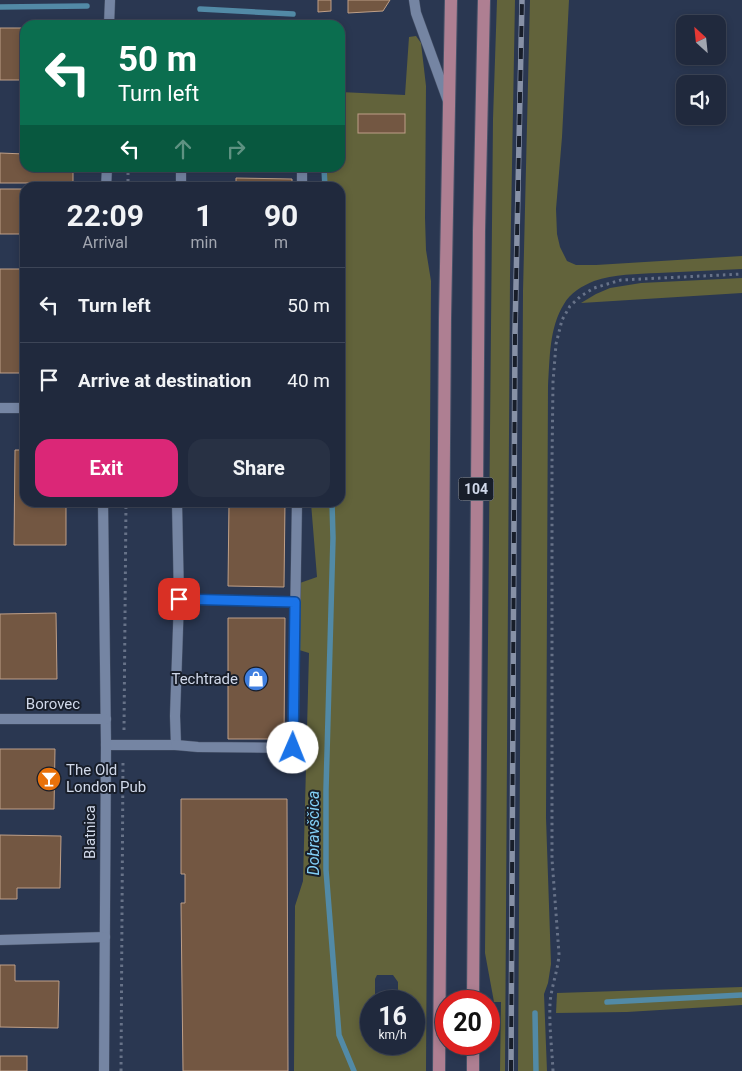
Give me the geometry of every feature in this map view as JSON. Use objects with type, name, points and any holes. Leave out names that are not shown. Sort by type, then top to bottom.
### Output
[{"type":"main road","name":"104","points":[[439,1071],[444,329],[448,102],[452,0]]},
{"type":"main road","name":"104","points":[[473,990],[478,329],[484,0]]},
{"type":"main road","points":[[473,1055],[473,1071]]},
{"type":"street","points":[[109,20],[110,0]]},
{"type":"street","points":[[414,0],[416,13],[448,102]]},
{"type":"street","points":[[0,408],[20,408]]},
{"type":"street","name":"Blatnica","points":[[103,507],[106,719],[104,1071]]},
{"type":"street","points":[[176,746],[179,599],[177,507]]},
{"type":"street","points":[[106,744],[293,748],[297,507]]},
{"type":"street","points":[[179,599],[295,602]]},
{"type":"street","name":"Borovec","points":[[0,719],[106,719]]},
{"type":"street","points":[[0,940],[105,937]]},
{"type":"path","points":[[553,1071],[550,1004],[558,970],[559,954],[552,859],[552,462],[553,382],[556,344],[562,320],[570,306],[594,288],[621,280],[742,274]]},
{"type":"path","points":[[121,1071],[126,507]]},
{"type":"green space","points":[[497,0],[515,0],[510,276],[505,1071],[500,1071],[500,990],[492,990],[485,953],[493,119]]},
{"type":"green space","points":[[530,0],[569,0],[562,137],[556,209],[557,234],[560,247],[567,261],[576,265],[596,265],[742,256],[742,269],[626,275],[594,281],[570,296],[555,323],[550,354],[548,386],[546,818],[551,964],[544,994],[547,1071],[518,1071],[523,292]]},
{"type":"green space","points":[[416,36],[421,43],[426,86],[425,218],[426,250],[431,281],[426,1071],[294,1071],[295,906],[303,881],[309,653],[296,649],[297,584],[317,577],[311,507],[345,507],[345,182],[327,182],[327,172],[345,172],[345,92],[405,95],[409,37]]},
{"type":"green space","points":[[742,278],[742,293],[581,303],[610,288],[641,283]]},
{"type":"green space","points":[[742,987],[742,1005],[627,1012],[556,1013],[557,993]]},
{"type":"building","points":[[318,0],[331,0],[331,11],[318,12]]},
{"type":"building","points":[[348,0],[390,0],[383,11],[348,13]]},
{"type":"building","points":[[0,28],[20,28],[20,80],[0,80]]},
{"type":"building","points":[[358,114],[405,114],[405,133],[358,133]]},
{"type":"building","points":[[0,153],[20,154],[20,172],[73,172],[73,182],[0,183]]},
{"type":"building","points":[[236,178],[292,179],[292,182],[236,182]]},
{"type":"building","points":[[0,189],[20,189],[20,234],[0,234]]},
{"type":"building","points":[[0,269],[20,269],[20,373],[0,373]]},
{"type":"building","points":[[15,450],[20,450],[20,507],[66,507],[66,545],[14,545]]},
{"type":"building","points":[[229,507],[285,507],[284,587],[228,586]]},
{"type":"building","points":[[56,613],[57,679],[0,679],[0,614]]},
{"type":"building","name":"Techtrade","points":[[228,618],[285,618],[284,739],[228,739]]},
{"type":"building","points":[[0,749],[55,749],[54,809],[0,809]]},
{"type":"building","points":[[181,799],[287,799],[288,1071],[183,1071],[181,903],[185,903],[185,874],[181,874]]},
{"type":"building","points":[[0,835],[61,836],[60,888],[17,888],[17,899],[0,899]]},
{"type":"building","points":[[0,965],[15,965],[15,981],[59,981],[58,1028],[0,1027]]},
{"type":"building","points":[[0,1056],[27,1056],[27,1071],[0,1071]]},
{"type":"waterway","points":[[0,7],[87,6]]},
{"type":"waterway","points":[[200,9],[293,14]]},
{"type":"waterway","name":"Dobravščica","points":[[324,172],[325,182]]},
{"type":"waterway","name":"Dobravščica","points":[[332,507],[326,870],[339,1035],[354,1071]]},
{"type":"waterway","points":[[607,1002],[742,995]]},
{"type":"waterway","points":[[535,1013],[536,1071]]},
{"type":"railway","points":[[511,1071],[515,333],[522,0]]},
{"type":"place","name":"Techtrade","points":[[256,679]]},
{"type":"place","name":"The Old London Pub","points":[[49,779]]},
{"type":"route","points":[[179,599],[295,602],[293,748]]}]
